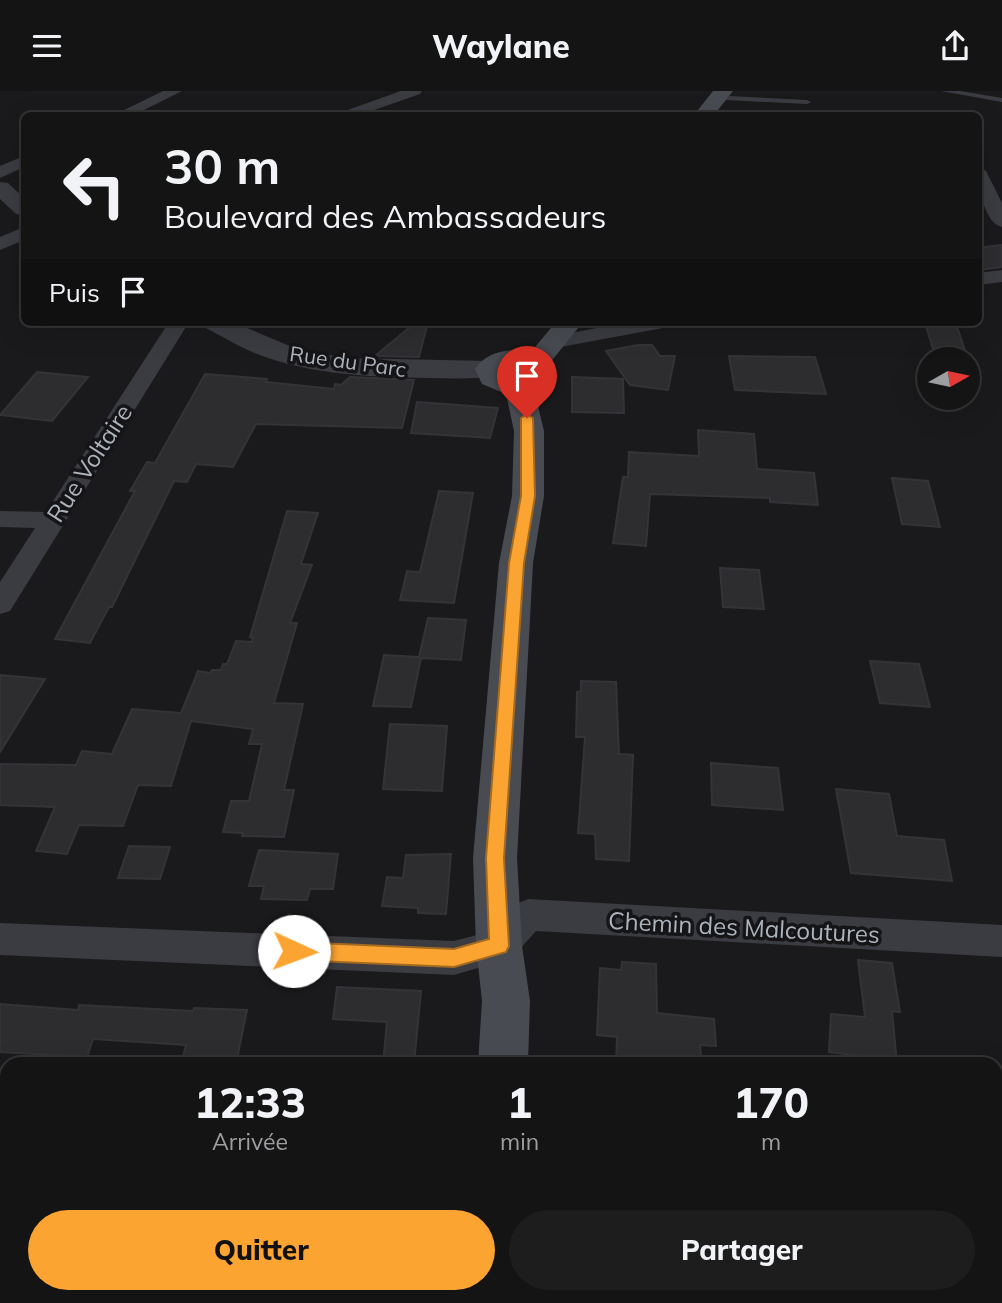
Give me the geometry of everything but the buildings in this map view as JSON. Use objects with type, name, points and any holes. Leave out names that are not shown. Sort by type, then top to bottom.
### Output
[{"type":"main road","points":[[707,112],[729,93]]},
{"type":"main road","points":[[718,112],[729,93]]},
{"type":"main road","points":[[503,1057],[506,1001],[499,946],[495,858],[516,563],[528,496],[528,431],[514,369],[568,328]]},
{"type":"street","points":[[129,112],[175,91]]},
{"type":"street","points":[[356,112],[415,91]]},
{"type":"street","points":[[0,173],[21,162]]},
{"type":"street","points":[[982,180],[1002,222]]},
{"type":"street","points":[[0,188],[21,206]]},
{"type":"street","points":[[0,244],[21,234]]},
{"type":"street","points":[[982,278],[1002,275]]},
{"type":"street","name":"Rue Voltaire","points":[[0,604],[177,326]]},
{"type":"street","name":"Rue du Parc","points":[[221,326],[268,349],[320,361],[389,369],[514,369]]},
{"type":"street","points":[[568,328],[600,326]]},
{"type":"street","points":[[0,519],[52,520]]},
{"type":"street","name":"Chemin des Malcoutures","points":[[499,946],[528,915],[1002,941]]},
{"type":"street","points":[[0,939],[454,958],[499,946]]},
{"type":"lane","points":[[945,91],[1002,100]]},
{"type":"lane","points":[[729,93],[807,102]]},
{"type":"route","points":[[294,951],[454,958],[499,946],[495,858],[516,563],[528,496],[527,418]]}]
